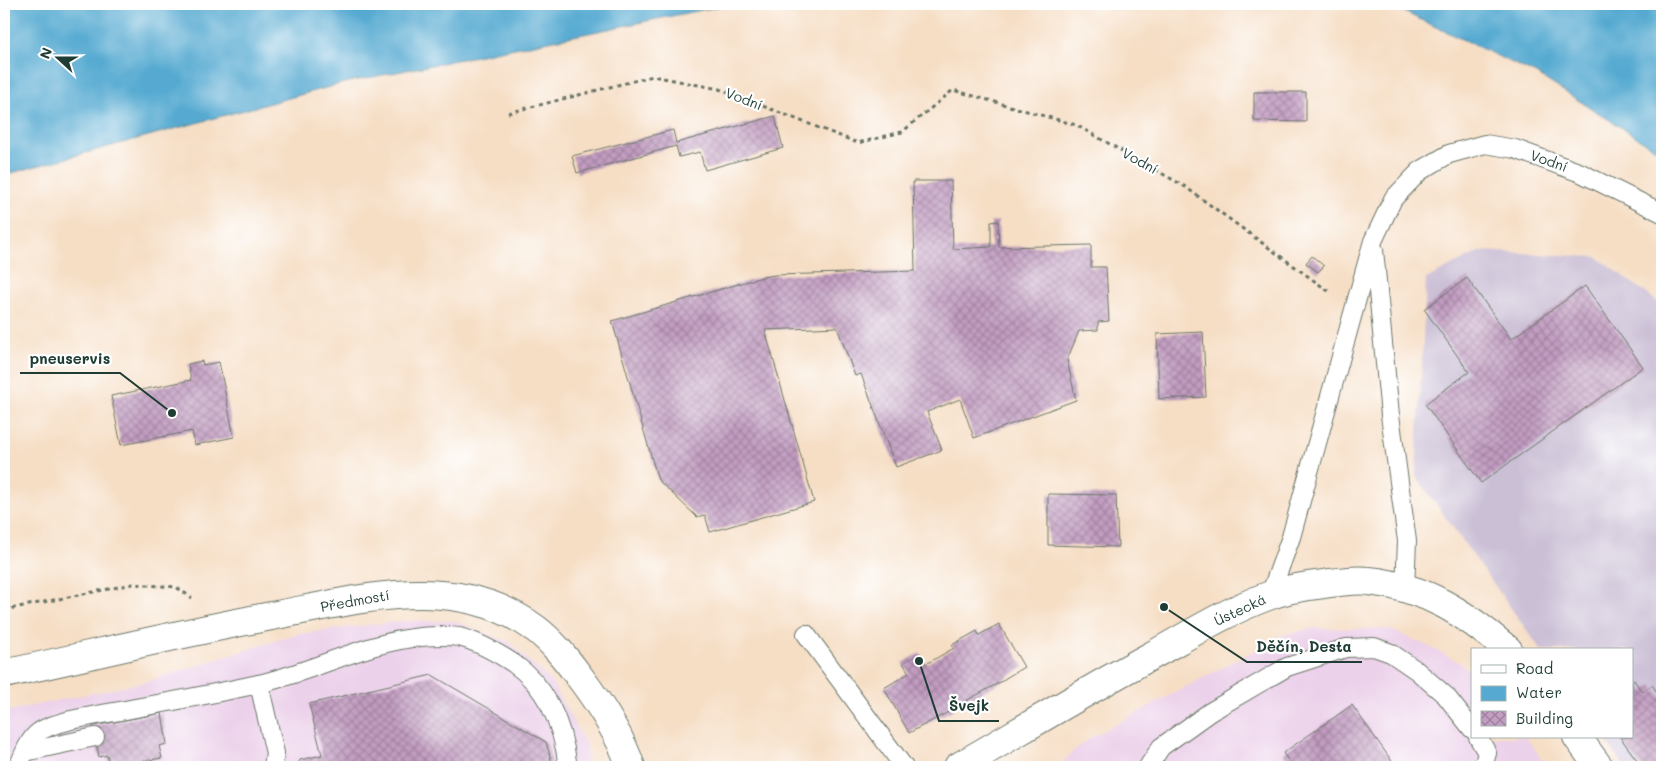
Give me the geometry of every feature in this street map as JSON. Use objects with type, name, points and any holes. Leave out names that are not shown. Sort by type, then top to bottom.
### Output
[{"type":"street","name":"Ústecká","points":[[958,767],[1131,667],[1235,610],[1270,595],[1300,587],[1368,580],[1405,588],[1446,604],[1479,624],[1506,648]]},
{"type":"street","name":"Předmostí","points":[[4,674],[215,627],[389,594],[428,592],[445,594],[500,609],[536,629],[568,662],[597,700],[625,750],[631,767]]},
{"type":"street","points":[[1578,738],[1598,767]]},
{"type":"lane","name":"Vodní","points":[[1354,310],[1373,241],[1394,199],[1420,171],[1449,154],[1486,144],[1515,149],[1581,173],[1662,213]]},
{"type":"lane","points":[[1373,241],[1390,415],[1407,541],[1405,588]]},
{"type":"lane","points":[[1270,595],[1291,537],[1354,310]]},
{"type":"lane","points":[[806,634],[904,767]]},
{"type":"lane","points":[[21,759],[35,733],[50,726],[72,720],[259,684],[398,639],[436,636],[457,637],[480,644],[521,668],[546,696],[566,746],[568,767]]},
{"type":"lane","points":[[1148,767],[1161,747],[1169,741],[1210,712],[1287,667],[1317,656],[1354,647],[1374,647],[1391,653],[1416,670],[1446,696],[1471,728]]},
{"type":"lane","points":[[259,684],[275,753],[274,767]]},
{"type":"lane","points":[[21,759],[95,737]]},
{"type":"lane","points":[[1479,738],[1487,753],[1483,767]]},
{"type":"path","name":"Vodní","points":[[508,113],[653,76],[719,89],[858,144],[902,132],[953,90],[1076,126],[1184,186],[1354,310]]},
{"type":"path","points":[[4,610],[133,584],[176,587],[194,599],[215,627]]},
{"type":"shaded area","points":[[1481,251],[1597,257],[1662,305],[1662,767],[1625,767],[1604,738],[1634,738],[1634,648],[1540,648],[1416,476],[1426,279]]},
{"type":"shaded area","points":[[401,621],[454,621],[509,642],[550,680],[586,744],[587,767],[4,767],[4,712],[145,682],[297,634]]},
{"type":"shaded area","points":[[1314,628],[1388,629],[1430,647],[1460,663],[1471,672],[1471,738],[1527,738],[1548,767],[1060,767],[1070,754],[1090,738],[1283,635]]},
{"type":"water","points":[[4,4],[731,4],[348,82],[4,175]]},
{"type":"water","points":[[1387,4],[1662,4],[1662,153],[1538,75]]},
{"type":"building","points":[[1254,92],[1306,92],[1306,122],[1254,121]]},
{"type":"building","points":[[775,116],[783,148],[705,170],[700,152],[679,157],[676,146],[577,173],[572,156],[673,130],[676,143]]},
{"type":"building","points":[[913,181],[951,181],[953,249],[991,247],[991,222],[998,221],[999,247],[1091,245],[1091,267],[1106,267],[1109,321],[1098,322],[1098,330],[1079,331],[1067,360],[1076,400],[974,438],[960,399],[927,412],[942,450],[896,467],[861,374],[855,376],[837,327],[765,330],[814,502],[710,532],[705,515],[697,517],[658,480],[612,321],[762,277],[915,271]]},
{"type":"building","points":[[1312,256],[1324,266],[1318,272],[1306,263]]},
{"type":"building","points":[[1467,278],[1511,339],[1585,286],[1643,367],[1481,483],[1425,404],[1469,372],[1424,309]]},
{"type":"building","points":[[1203,332],[1206,397],[1159,399],[1157,334]]},
{"type":"building","points":[[202,361],[203,365],[219,362],[234,437],[195,445],[192,431],[121,445],[111,396],[191,380],[188,364]]},
{"type":"building","points":[[1048,494],[1116,495],[1118,547],[1048,545]]},
{"type":"building","points":[[999,624],[1024,667],[956,708],[909,733],[884,688],[909,673],[903,663],[920,653],[926,664],[954,648],[952,645],[977,631],[979,635]]},
{"type":"building","points":[[432,675],[546,742],[553,767],[296,767],[300,760],[322,755],[309,704]]},
{"type":"building","points":[[1634,680],[1642,692],[1652,685],[1662,699],[1662,767],[1642,767],[1621,738],[1634,738]]},
{"type":"building","points":[[1352,705],[1396,767],[1291,767],[1283,753]]},
{"type":"building","points":[[162,713],[167,744],[159,746],[162,758],[109,767],[107,755],[99,757],[93,726]]},
{"type":"place","name":"pneuservis","points":[[172,413]]},
{"type":"place","name":"Děčín, Desta","points":[[1164,607]]},
{"type":"place","name":"Švejk","points":[[919,661]]}]
